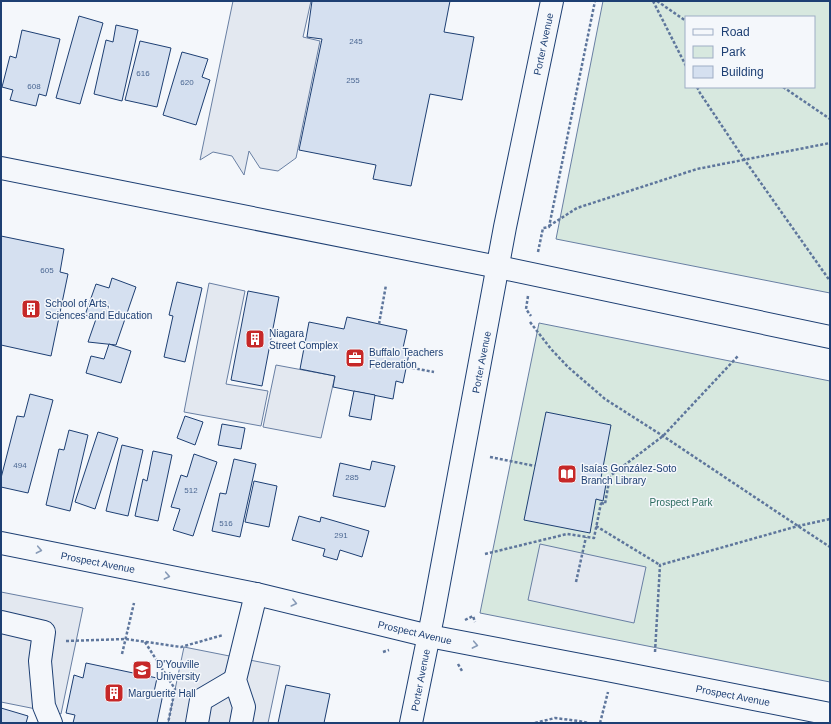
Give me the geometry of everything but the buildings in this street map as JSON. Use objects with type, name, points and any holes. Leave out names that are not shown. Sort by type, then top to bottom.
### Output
[{"type":"street","name":"Porter Avenue","points":[[411,723],[429,636],[505,227],[552,1]]},
{"type":"street","points":[[1,168],[498,268],[830,337]]},
{"type":"street","name":"Prospect Avenue","points":[[1,543],[256,594],[429,636],[830,714]]},
{"type":"street","points":[[241,723],[244,707],[235,680],[256,594]]},
{"type":"street","points":[[1,622],[44,632],[40,661],[44,706],[51,723]]},
{"type":"street","points":[[197,723],[201,700],[235,680]]},
{"type":"path","points":[[549,227],[595,1]]},
{"type":"path","points":[[653,1],[685,64]]},
{"type":"path","points":[[657,1],[685,20]]},
{"type":"path","points":[[698,88],[744,160],[830,281]]},
{"type":"path","points":[[784,88],[830,119]]},
{"type":"path","points":[[542,228],[549,227],[577,208],[697,168],[830,142]]},
{"type":"path","points":[[379,324],[386,285]]},
{"type":"path","points":[[526,309],[531,316]]},
{"type":"path","points":[[530,322],[559,358],[605,399],[830,547]]},
{"type":"path","points":[[485,554],[567,534],[594,538],[600,502],[605,504],[610,476],[663,436],[738,356]]},
{"type":"path","points":[[407,367],[434,372]]},
{"type":"path","points":[[490,456],[535,466]]},
{"type":"path","points":[[596,526],[660,565],[798,526],[830,519]]},
{"type":"path","points":[[576,582],[586,537]]},
{"type":"path","points":[[655,652],[660,565]]},
{"type":"path","points":[[122,654],[134,603]]},
{"type":"path","points":[[465,620],[473,616]]},
{"type":"path","points":[[68,641],[126,638],[181,647],[229,633]]},
{"type":"path","points":[[145,641],[175,689],[168,723]]},
{"type":"path","points":[[600,723],[608,689]]},
{"type":"path","points":[[535,723],[555,718],[589,723]]},
{"type":"green space","points":[[603,1],[830,1],[830,293],[556,239]]},
{"type":"green space","name":"Prospect Park","points":[[539,323],[830,381],[830,682],[480,613]]},
{"type":"shaded area","points":[[233,1],[311,1],[303,37],[320,41],[296,158],[278,171],[260,168],[249,151],[244,175],[232,156],[213,152],[200,160]]},
{"type":"shaded area","points":[[209,283],[245,291],[226,384],[268,391],[261,426],[184,412]]},
{"type":"shaded area","points":[[276,365],[335,376],[321,438],[263,427]]},
{"type":"shaded area","points":[[540,544],[646,567],[634,623],[528,600]]},
{"type":"shaded area","points":[[1,592],[83,608],[61,714],[1,702]]},
{"type":"shaded area","points":[[184,647],[280,666],[268,723],[168,723]]},
{"type":"place","name":"School of Arts, Sciences and Education","points":[[31,309]]},
{"type":"place","name":"Niagara Street Complex","points":[[255,339]]},
{"type":"place","name":"Buffalo Teachers Federation","points":[[355,358]]},
{"type":"place","name":"Isaías González-Soto Branch Library","points":[[567,474]]},
{"type":"place","name":"D'Youville University","points":[[142,670]]},
{"type":"place","name":"Marguerite Hall","points":[[114,693]]}]
